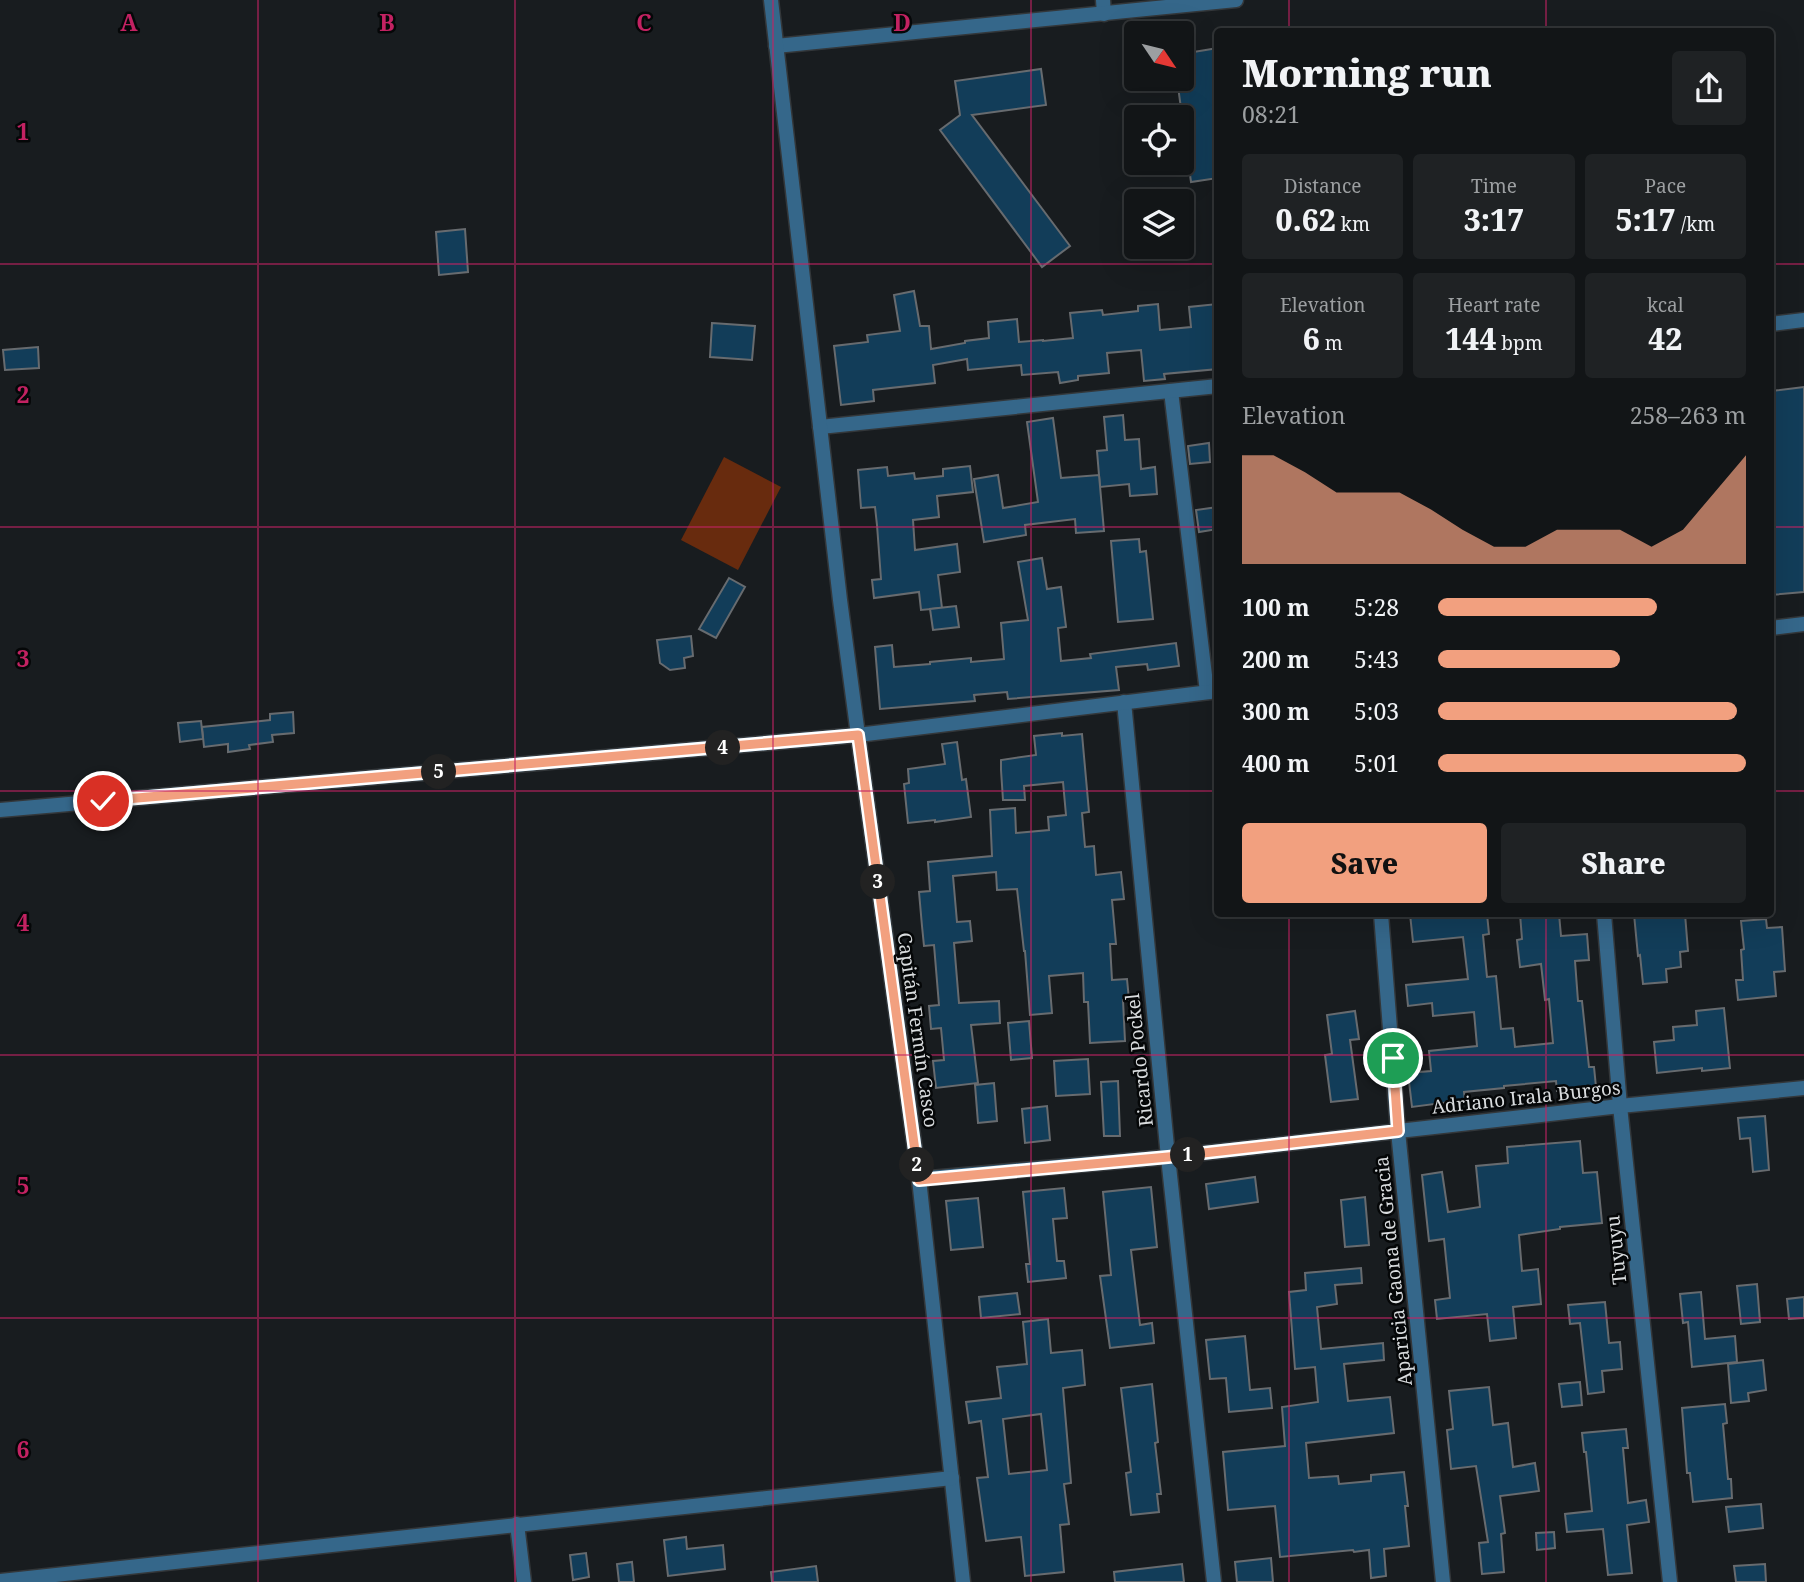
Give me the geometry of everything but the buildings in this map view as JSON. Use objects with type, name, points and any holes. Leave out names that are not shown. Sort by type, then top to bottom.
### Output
[{"type":"street","name":"Capitán Fermín Casco","points":[[771,0],[858,735],[919,1180],[963,1582]]},
{"type":"street","points":[[776,46],[1104,7],[1236,0]]},
{"type":"street","points":[[1774,324],[1804,320]]},
{"type":"street","points":[[820,427],[1214,386]]},
{"type":"street","points":[[0,810],[858,735],[1213,692],[1171,391]]},
{"type":"street","points":[[1774,628],[1804,624]]},
{"type":"street","name":"Ricardo Pockel","points":[[1124,702],[1168,1157],[1214,1582]]},
{"type":"street","name":"Aparicia Gaona de Gracia","points":[[1381,917],[1398,1131],[1443,1582]]},
{"type":"street","name":"Tuyuyu","points":[[1604,917],[1620,1105],[1670,1582]]},
{"type":"street","name":"Adriano Irala Burgos","points":[[919,1180],[1168,1157],[1620,1105],[1804,1088]]},
{"type":"street","points":[[0,1581],[81,1577],[517,1524],[952,1478]]},
{"type":"street","points":[[517,1524],[524,1582]]},
{"type":"shaded area","points":[[724,457],[781,487],[738,570],[681,540]]},
{"type":"route","points":[[103,801],[858,735],[919,1180],[1168,1157],[1398,1131],[1393,1058]]}]
